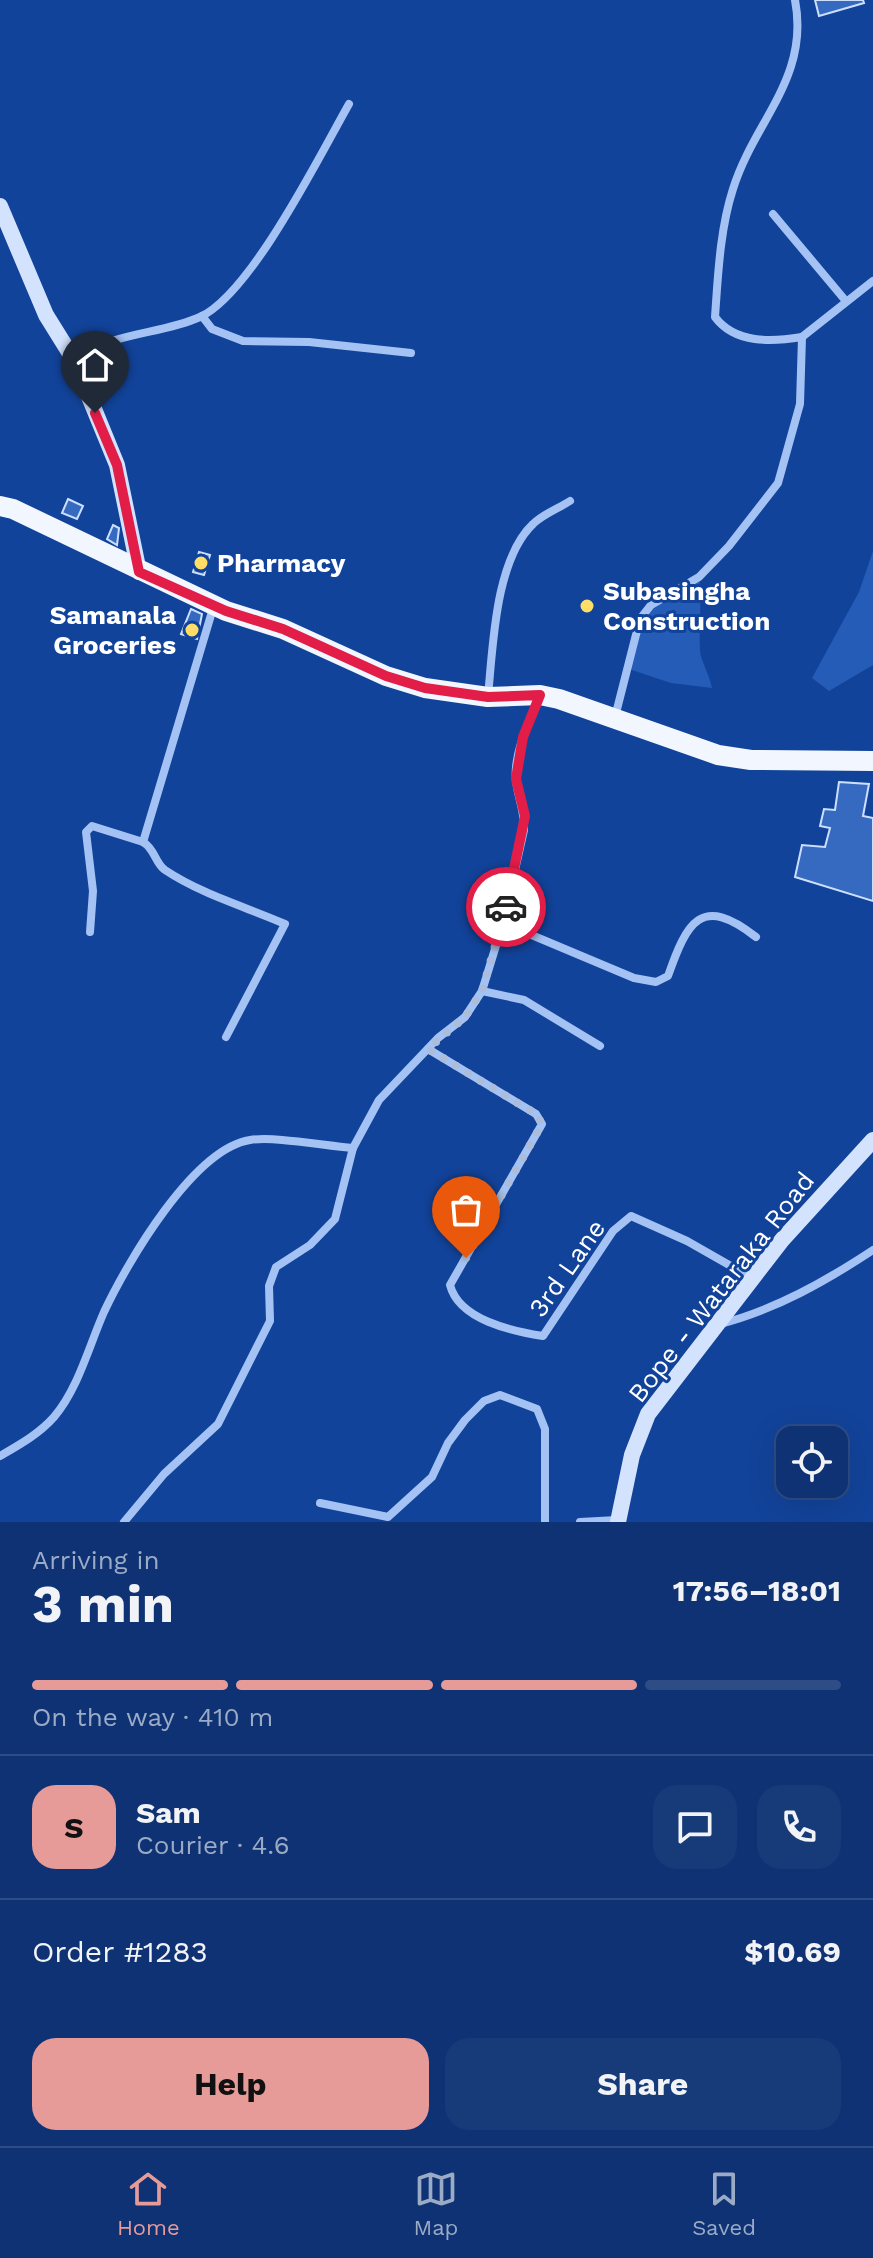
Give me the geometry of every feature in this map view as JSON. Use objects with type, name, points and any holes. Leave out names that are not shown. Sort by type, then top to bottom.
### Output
[{"type":"main road","points":[[0,506],[13,509],[139,572],[214,605],[283,629],[386,676],[425,688],[488,697],[540,695],[706,751],[751,760],[873,761]]},
{"type":"street","points":[[795,0],[798,47],[785,83],[733,188],[719,265],[715,317],[725,330],[770,342],[802,337],[845,300],[873,281]]},
{"type":"street","points":[[74,360],[90,348],[202,316],[239,283],[271,240],[349,104]]},
{"type":"street","points":[[0,206],[46,315],[74,360],[117,465],[139,572]]},
{"type":"street","points":[[773,214],[845,300]]},
{"type":"street","points":[[202,316],[212,329],[243,341],[309,342],[411,353]]},
{"type":"street","points":[[615,718],[640,619],[651,605],[699,577],[729,546],[778,483],[800,404],[802,337]]},
{"type":"street","points":[[488,697],[497,615],[518,545],[533,524],[570,501]]},
{"type":"street","points":[[143,842],[214,605]]},
{"type":"street","points":[[124,1522],[164,1474],[218,1424],[270,1321],[269,1286],[276,1267],[310,1245],[335,1219],[353,1148],[379,1100],[428,1049],[465,1017],[482,991],[503,923],[524,830],[525,816],[516,779],[523,737],[540,695]]},
{"type":"street","points":[[90,932],[93,891],[86,832],[92,826],[143,842],[153,848],[161,867],[182,880],[285,924],[226,1037]]},
{"type":"street","points":[[503,923],[634,978],[656,982],[668,976],[682,938],[694,920],[709,914],[735,921],[756,937]]},
{"type":"street","points":[[482,991],[524,1000],[600,1046]]},
{"type":"street","name":"3rd Lane","points":[[428,1049],[536,1114],[542,1124],[450,1285],[454,1298],[477,1315],[511,1330],[543,1336],[613,1231],[631,1216],[687,1241],[753,1279]]},
{"type":"street","points":[[0,1456],[31,1438],[55,1416],[106,1308],[146,1241],[198,1169],[221,1150],[251,1140],[353,1148]]},
{"type":"street","name":"Bope - Wataraka Road","points":[[618,1521],[632,1455],[648,1414],[812,1205],[873,1140]]},
{"type":"street","points":[[719,1324],[755,1315],[841,1271],[873,1250]]},
{"type":"street","points":[[320,1503],[388,1517],[432,1477],[448,1443],[465,1420],[484,1401],[500,1395],[537,1409],[545,1429],[545,1522]]},
{"type":"street","points":[[580,1522],[618,1521]]},
{"type":"shaded area","points":[[873,551],[873,665],[829,691],[812,678],[859,592]]},
{"type":"shaded area","points":[[699,577],[700,651],[712,688],[671,683],[629,669],[638,632],[648,611],[655,603]]},
{"type":"building","points":[[815,0],[863,0],[864,3],[819,16]]},
{"type":"building","points":[[68,499],[83,506],[77,519],[62,513]]},
{"type":"building","points":[[113,525],[119,528],[117,545],[107,539]]},
{"type":"building","name":"Pharmacy","points":[[199,552],[210,555],[204,575],[193,572]]},
{"type":"building","points":[[191,609],[202,614],[197,639],[181,634]]},
{"type":"building","points":[[839,782],[869,784],[863,816],[873,818],[873,901],[795,877],[802,845],[825,847],[830,828],[820,826],[824,809],[835,810]]},
{"type":"way so far","points":[[466,1258],[542,1124],[536,1114],[428,1049],[465,1017],[482,991],[506,907]]},
{"type":"place","name":"Pharmacy","points":[[201,563]]},
{"type":"place","name":"Subasingha Construction","points":[[587,606]]},
{"type":"place","name":"Samanala Groceries","points":[[192,630]]},
{"type":"route","points":[[95,413],[117,465],[139,572],[226,611],[283,629],[334,655],[425,688],[488,697],[540,695],[523,737],[516,779],[525,816],[524,830],[506,907]]}]
